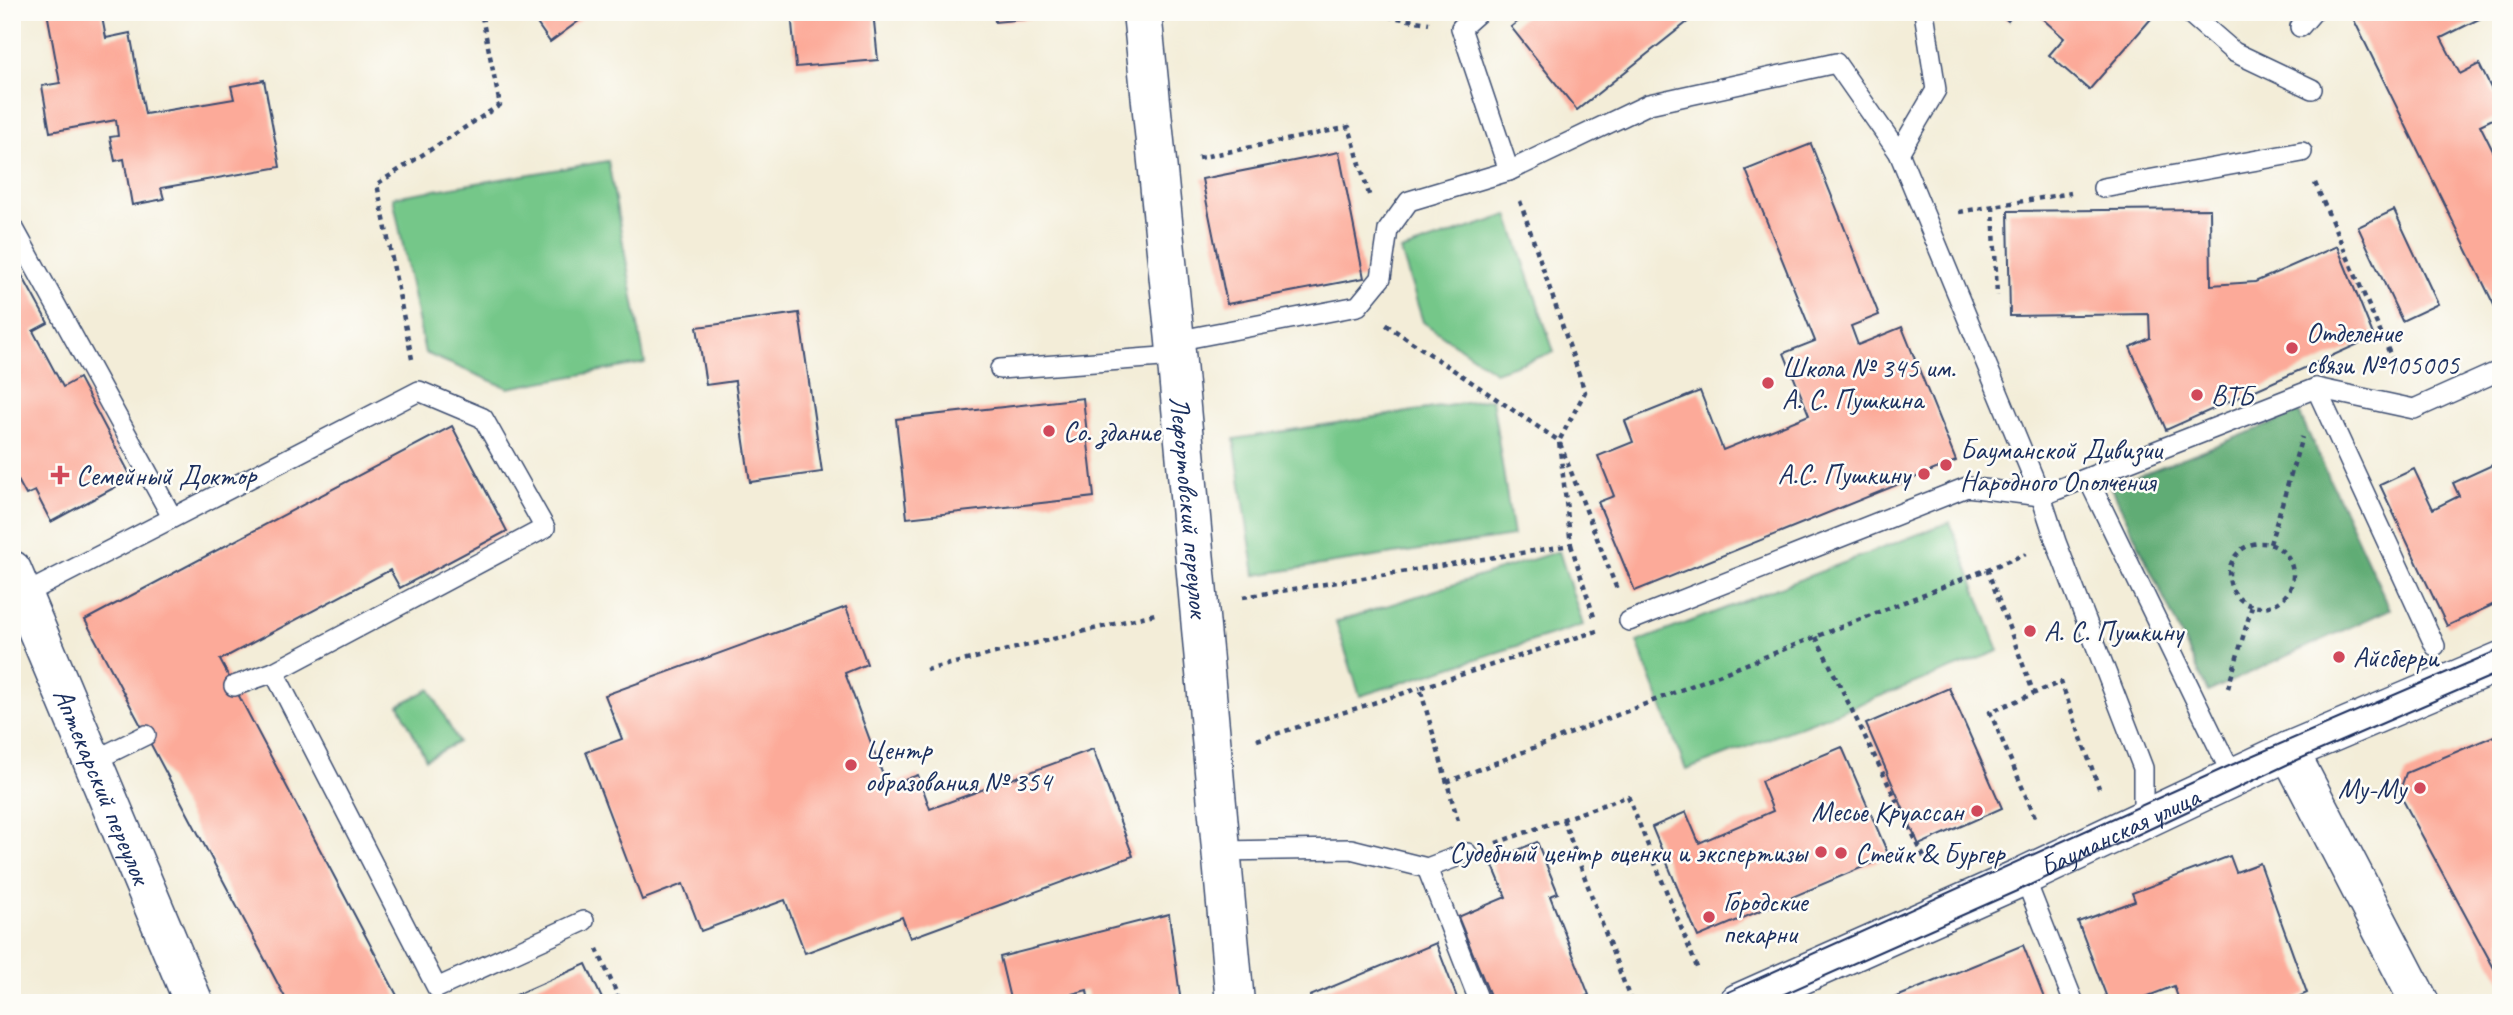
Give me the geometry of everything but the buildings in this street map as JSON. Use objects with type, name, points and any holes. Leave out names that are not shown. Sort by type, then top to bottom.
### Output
[{"type":"street","name":"Лефортовский переулок","points":[[1142,12],[1235,1003]]},
{"type":"street","name":"Аптекарский переулок","points":[[18,583],[194,1003]]},
{"type":"street","name":"Бауманская улица","points":[[1738,1003],[2024,876],[2290,751],[2501,661]]},
{"type":"street","points":[[2290,751],[2420,1003]]},
{"type":"lane","points":[[1479,12],[1461,28],[1510,171]]},
{"type":"lane","points":[[1899,153],[1936,90],[1924,12]]},
{"type":"lane","points":[[2188,12],[2234,52],[2312,89]]},
{"type":"lane","points":[[1000,369],[1175,348],[1358,306],[1381,278],[1388,230],[1409,201],[1510,171],[1649,104],[1836,63],[1899,153],[1927,217],[2041,496],[2056,542],[2143,768],[2143,805],[2147,818]]},
{"type":"lane","points":[[2102,188],[2302,152]]},
{"type":"lane","points":[[12,225],[172,517]]},
{"type":"lane","points":[[1629,621],[1967,487],[2041,496],[2316,388],[2414,409],[2501,369]]},
{"type":"lane","points":[[2316,388],[2435,646]]},
{"type":"lane","points":[[18,583],[172,517],[419,391],[483,418],[545,528],[274,672],[234,686]]},
{"type":"lane","points":[[2088,479],[2233,777]]},
{"type":"lane","points":[[274,672],[437,988],[584,920]]},
{"type":"lane","points":[[91,762],[146,735]]},
{"type":"lane","points":[[1221,851],[1352,849],[1427,868],[1467,853]]},
{"type":"lane","points":[[1427,868],[1480,1003]]},
{"type":"lane","points":[[2024,876],[2074,1003]]},
{"type":"path","points":[[419,391],[377,184],[499,106],[481,12]]},
{"type":"path","points":[[1358,12],[1461,28]]},
{"type":"path","points":[[1194,159],[1349,127],[1385,251]]},
{"type":"path","points":[[2302,152],[2414,409]]},
{"type":"path","points":[[1510,171],[1585,392],[1559,441],[1571,545],[1599,631]]},
{"type":"path","points":[[1927,217],[2102,188]]},
{"type":"path","points":[[1257,740],[1629,621],[1559,441],[1358,306]]},
{"type":"path","points":[[2270,544],[2316,388]]},
{"type":"path","points":[[1447,782],[2056,542]]},
{"type":"path","points":[[2259,542],[2270,544],[2286,553],[2293,566],[2294,581],[2288,594],[2277,604],[2263,608],[2252,606],[2236,597],[2230,584],[2228,569],[2234,556],[2245,546],[2259,542]]},
{"type":"path","points":[[1243,597],[1571,545]]},
{"type":"path","points":[[1987,569],[2034,694]]},
{"type":"path","points":[[2214,736],[2252,606]]},
{"type":"path","points":[[926,670],[1159,613]]},
{"type":"path","points":[[1816,637],[1928,865]]},
{"type":"path","points":[[2035,817],[1990,712],[2061,682],[2099,788]]},
{"type":"path","points":[[1420,688],[1467,853],[1628,796],[1698,970]]},
{"type":"path","points":[[1563,819],[1630,999]]},
{"type":"path","points":[[584,920],[621,1003]]},
{"type":"green space","points":[[608,161],[645,363],[508,388],[425,353],[393,197]]},
{"type":"green space","points":[[1508,215],[1554,352],[1495,372],[1423,322],[1401,251]]},
{"type":"green space","points":[[1492,399],[1513,536],[1255,575],[1234,439]]},
{"type":"green space","points":[[2299,413],[2390,609],[2208,692],[2111,486]]},
{"type":"green space","points":[[1950,522],[1999,651],[1686,770],[1637,642]]},
{"type":"green space","points":[[1559,551],[1583,625],[1360,696],[1336,622]]},
{"type":"green space","points":[[430,689],[458,742],[426,759],[399,705]]},
{"type":"tram line","points":[[1704,1003],[2229,766],[2501,649]]},
{"type":"tram line","points":[[1764,1003],[2028,886],[2295,761],[2501,672]]},
{"type":"place","name":"Отделение связи №105005","points":[[2292,348]]},
{"type":"place","name":"Школа № 345 им. А. С. Пушкина","points":[[1768,383]]},
{"type":"place","name":"ВТБ","points":[[2197,395]]},
{"type":"place","name":"Со. здание","points":[[1049,431]]},
{"type":"place","name":"Бауманской Дивизии Народного Ополчения","points":[[1946,465]]},
{"type":"place","name":"А.С. Пушкину","points":[[1924,474]]},
{"type":"place","name":"Семейный Доктор","points":[[60,475]]},
{"type":"place","name":"А. С. Пушкину","points":[[2030,631]]},
{"type":"place","name":"Айсберри","points":[[2339,657]]},
{"type":"place","name":"Центр образования № 354","points":[[851,765]]},
{"type":"place","name":"Му-Му","points":[[2420,788]]},
{"type":"place","name":"Месье Круассан","points":[[1977,811]]},
{"type":"place","name":"Судебный центр оценки и экспертизы","points":[[1821,852]]},
{"type":"place","name":"Стейк & Бургер","points":[[1841,853]]},
{"type":"place","name":"Городские пекарни","points":[[1709,917]]}]
